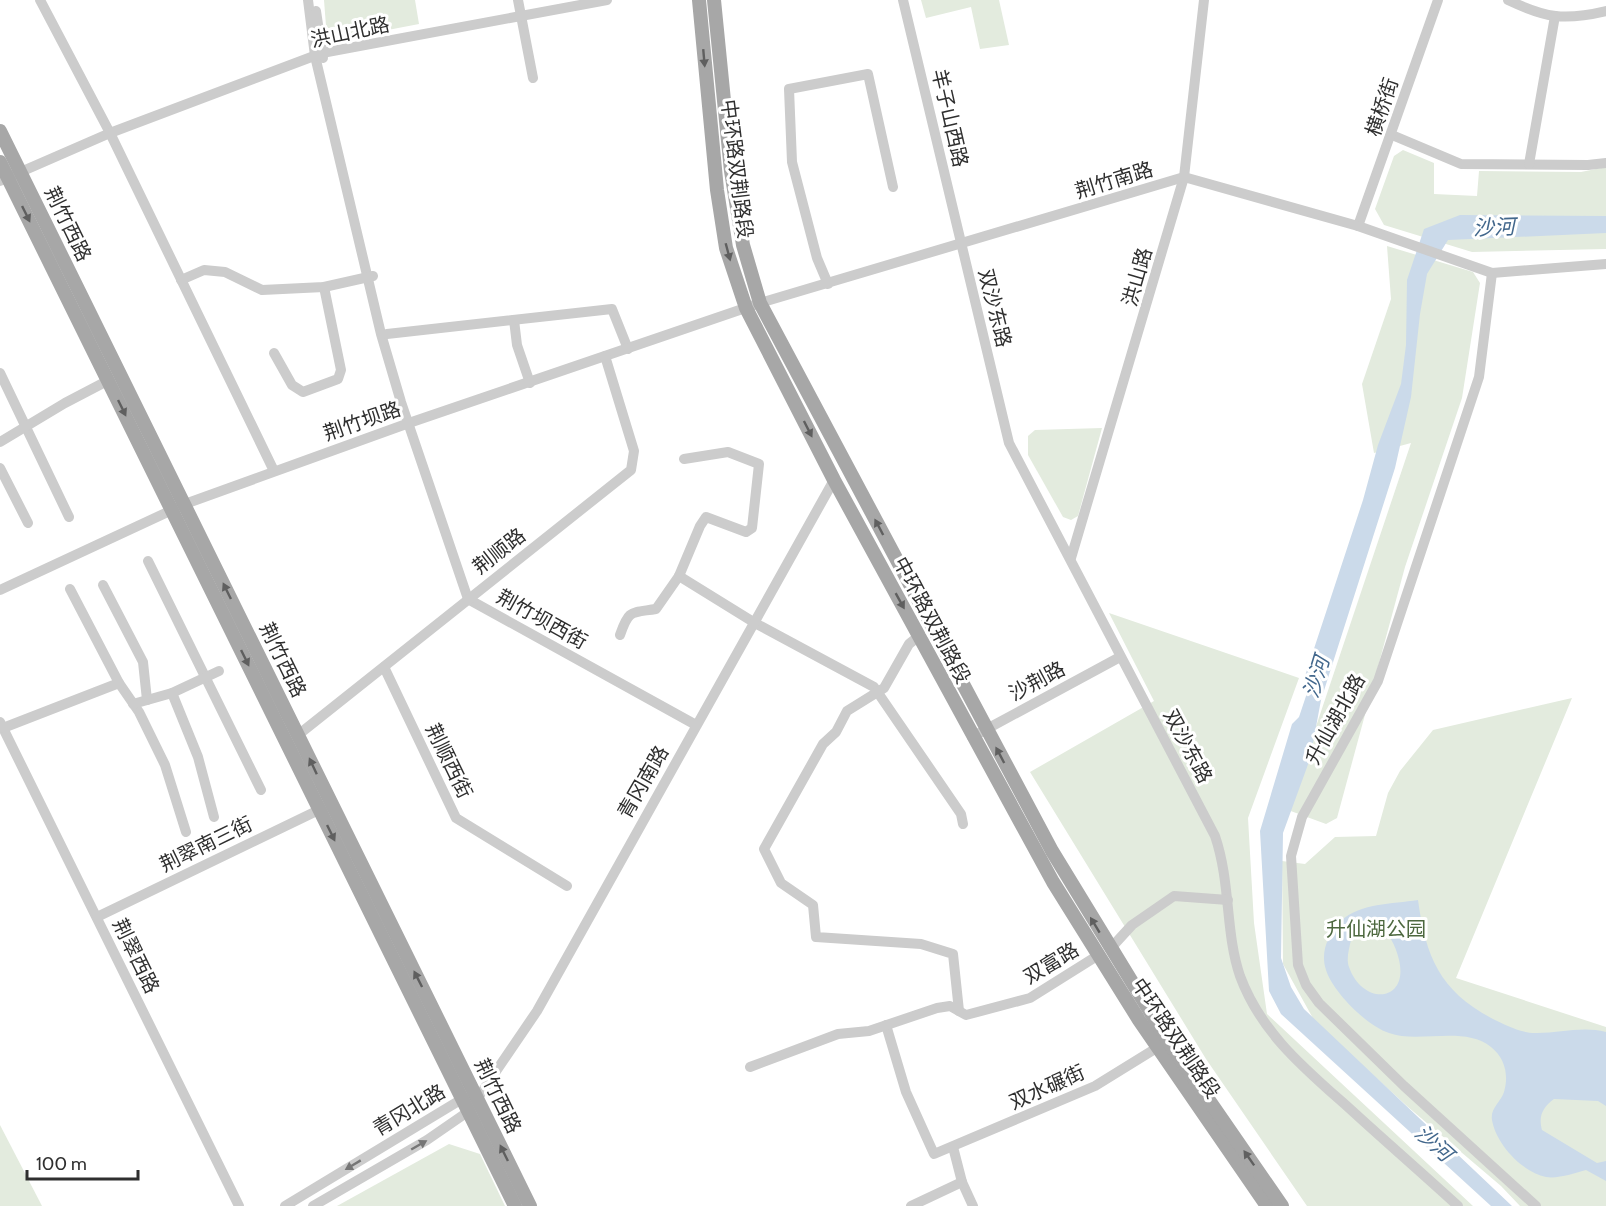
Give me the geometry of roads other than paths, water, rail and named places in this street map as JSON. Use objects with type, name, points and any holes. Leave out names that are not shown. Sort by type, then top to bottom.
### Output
[{"type":"main road","name":"中环路双荆路段","points":[[699,0],[717,190],[726,248],[746,308],[834,480],[920,636],[972,737],[1097,956],[1282,1206]]},
{"type":"main road","name":"中环路双荆路段","points":[[714,0],[731,171],[743,245],[760,303],[1052,851],[1163,1044],[1267,1206]]},
{"type":"main road","name":"荆竹西路","points":[[0,131],[9,177],[109,380],[178,506],[325,807],[515,1206]]},
{"type":"main road","name":"荆竹西路","points":[[0,162],[298,735],[325,807],[477,1097],[530,1206]]},
{"type":"street","points":[[40,0],[110,133],[274,471]]},
{"type":"street","points":[[308,0],[318,55],[370,276],[381,334],[410,423]]},
{"type":"street","points":[[315,0],[318,55]]},
{"type":"street","points":[[518,0],[519,16],[533,78]]},
{"type":"street","name":"洪山北路","points":[[9,177],[110,133],[318,55],[607,0]]},
{"type":"street","name":"羊子山西路","points":[[903,0],[962,245]]},
{"type":"street","name":"洪山路","points":[[1071,558],[1184,177],[1204,0]]},
{"type":"street","name":"横桥街","points":[[1358,226],[1438,0]]},
{"type":"street","points":[[1508,0],[1538,14],[1555,16],[1577,18],[1606,11]]},
{"type":"street","points":[[1529,165],[1555,16]]},
{"type":"street","points":[[828,284],[817,258],[792,162],[789,89],[868,74],[894,187]]},
{"type":"street","points":[[1392,135],[1461,164],[1606,163]]},
{"type":"street","name":"荆竹南路","points":[[746,308],[1184,177],[1358,226],[1492,273]]},
{"type":"street","name":"双沙东路","points":[[962,245],[1009,443],[1215,836],[1224,862],[1239,973],[1250,1000],[1268,1030],[1298,1062],[1458,1206]]},
{"type":"street","points":[[1492,273],[1606,264]]},
{"type":"street","points":[[181,280],[204,270],[225,272],[262,290],[324,287],[370,276]]},
{"type":"street","name":"升仙湖北路","points":[[1492,273],[1479,377],[1378,681],[1302,817],[1291,856],[1298,964],[1306,985],[1319,1003],[1404,1086],[1536,1206]]},
{"type":"street","points":[[370,276],[406,399],[410,423]]},
{"type":"street","points":[[274,353],[292,385],[303,392],[338,379],[341,370],[324,287]]},
{"type":"street","name":"荆竹坝路","points":[[0,591],[178,506],[410,423],[746,308]]},
{"type":"street","points":[[387,334],[612,309],[628,349]]},
{"type":"street","points":[[514,320],[517,345],[530,382]]},
{"type":"street","name":"荆顺路","points":[[298,735],[631,470],[634,451],[605,356]]},
{"type":"street","points":[[0,373],[69,517]]},
{"type":"street","points":[[0,442],[109,380]]},
{"type":"street","name":"荆竹坝西街","points":[[410,423],[468,599],[696,725]]},
{"type":"street","points":[[620,635],[626,618],[635,611],[656,609],[679,576],[706,517],[746,532],[752,528],[759,464],[728,452],[684,459]]},
{"type":"street","points":[[0,468],[28,523]]},
{"type":"street","name":"青冈南路","points":[[477,1097],[537,1011],[834,480]]},
{"type":"street","points":[[148,561],[261,790]]},
{"type":"street","points":[[679,576],[755,623],[874,687],[962,814],[963,824]]},
{"type":"street","points":[[103,585],[143,662],[147,700]]},
{"type":"street","points":[[70,589],[165,765],[186,832]]},
{"type":"street","points":[[920,636],[909,644],[884,688],[847,711],[836,732],[823,744],[764,849],[781,883],[813,904],[816,937],[921,944],[953,954],[959,1011]]},
{"type":"street","name":"沙荆路","points":[[972,737],[1120,657]]},
{"type":"street","name":"荆顺西街","points":[[384,667],[456,818],[567,886]]},
{"type":"street","points":[[133,704],[171,693],[219,671]]},
{"type":"street","points":[[2,725],[119,683]]},
{"type":"street","points":[[171,693],[198,757],[214,818]]},
{"type":"street","name":"荆翠西路","points":[[2,725],[238,1206]]},
{"type":"street","name":"荆翠南三街","points":[[97,917],[325,807]]},
{"type":"street","points":[[1110,949],[1131,925],[1174,896],[1228,900]]},
{"type":"street","name":"双富路","points":[[750,1067],[838,1034],[869,1031],[937,1008],[950,1006],[966,1015],[1030,998],[1097,956]]},
{"type":"street","name":"双水碾街","points":[[886,1025],[906,1092],[934,1154],[1095,1086],[1163,1044]]},
{"type":"street","name":"青冈北路","points":[[285,1206],[477,1097]]},
{"type":"street","name":"青冈北路","points":[[314,1206],[427,1140],[465,1105]]},
{"type":"street","points":[[953,1147],[962,1182],[973,1206]]},
{"type":"street","points":[[911,1206],[962,1182]]},
{"type":"water","name":"沙河","points":[[1460,215],[1606,216],[1606,233],[1448,240],[1427,274],[1411,397],[1395,468],[1321,700],[1310,759],[1283,833],[1281,958],[1291,987],[1304,1009],[1512,1206],[1491,1206],[1281,1014],[1269,991],[1260,831],[1292,724],[1299,717],[1309,687],[1304,679],[1363,500],[1378,445],[1401,384],[1406,345],[1407,280],[1424,229]]},
{"type":"water","points":[[1418,900],[1421,921],[1431,956],[1448,984],[1475,1008],[1503,1024],[1526,1032],[1597,1030],[1606,1032],[1606,1106],[1598,1101],[1554,1099],[1544,1109],[1541,1120],[1542,1130],[1597,1163],[1606,1161],[1606,1181],[1586,1170],[1546,1177],[1528,1169],[1512,1156],[1494,1129],[1492,1120],[1494,1109],[1503,1096],[1506,1079],[1503,1062],[1491,1047],[1468,1037],[1413,1037],[1389,1033],[1361,1016],[1336,988],[1326,970],[1324,957],[1326,944],[1336,926],[1357,911],[1377,905]],"holes":[[[1367,924],[1381,928],[1389,936],[1400,964],[1400,979],[1395,988],[1386,994],[1376,994],[1366,990],[1356,981],[1348,964],[1351,940]]]},
{"type":"park label","name":"升仙湖公园","points":[[1376,929]]}]
